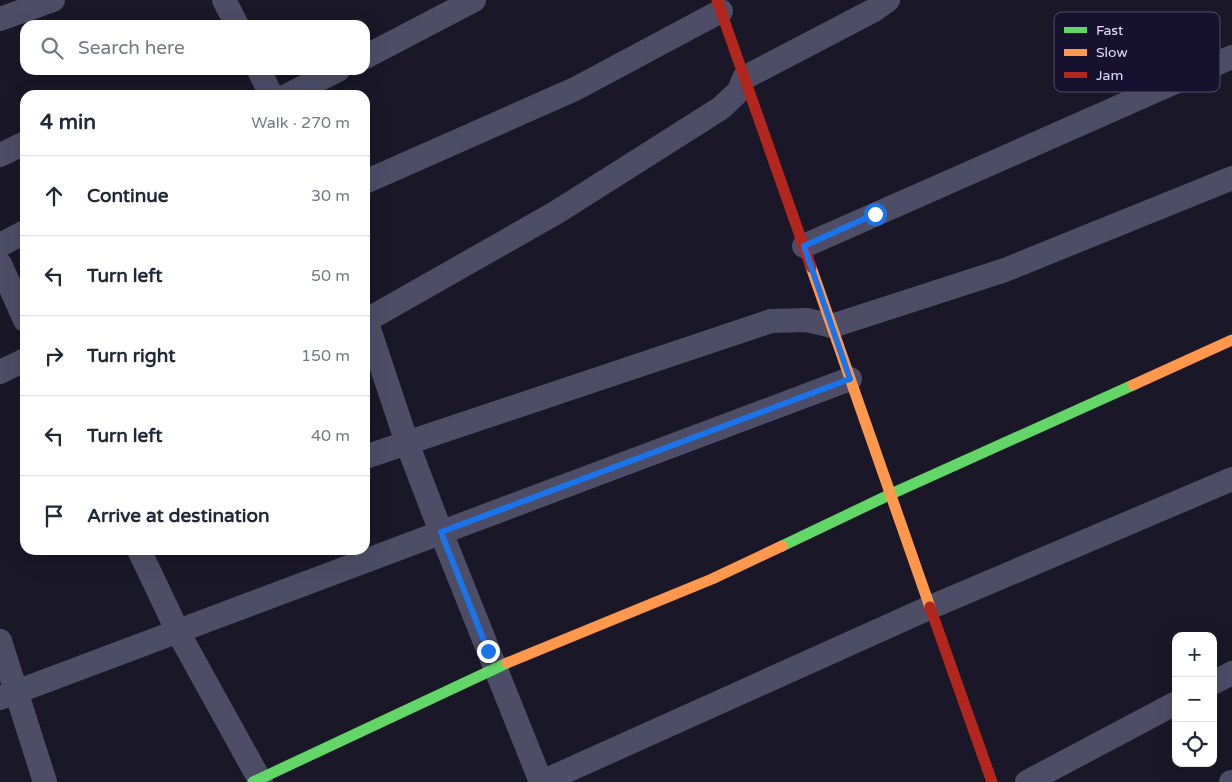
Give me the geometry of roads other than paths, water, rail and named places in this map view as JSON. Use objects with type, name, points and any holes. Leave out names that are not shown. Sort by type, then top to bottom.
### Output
[{"type":"street","points":[[0,19],[53,0]]},
{"type":"street","points":[[224,0],[234,20]]},
{"type":"street","points":[[370,54],[474,0]]},
{"type":"street","points":[[370,316],[557,212],[721,108],[739,91],[744,78],[874,10],[888,0]]},
{"type":"street","points":[[370,180],[575,89],[719,6],[992,782]]},
{"type":"street","points":[[1220,62],[1232,57]]},
{"type":"street","points":[[261,75],[269,90]]},
{"type":"street","points":[[298,90],[328,75]]},
{"type":"street","points":[[804,246],[1153,92]]},
{"type":"street","points":[[0,155],[20,145]]},
{"type":"street","points":[[370,455],[771,321],[807,320],[832,326],[1005,270],[1232,178]]},
{"type":"street","points":[[0,245],[20,235]]},
{"type":"street","points":[[0,264],[20,309]]},
{"type":"street","points":[[370,330],[408,443],[441,532],[541,782],[930,607],[1232,479]]},
{"type":"street","points":[[141,555],[178,632],[258,781],[495,668],[712,579],[891,494],[1232,340]]},
{"type":"street","points":[[0,372],[20,362]]},
{"type":"street","points":[[8,695],[850,379]]},
{"type":"street","points":[[0,641],[8,695],[45,782]]},
{"type":"street","points":[[1217,681],[1232,673]]},
{"type":"street","points":[[1027,782],[1172,705]]}]
